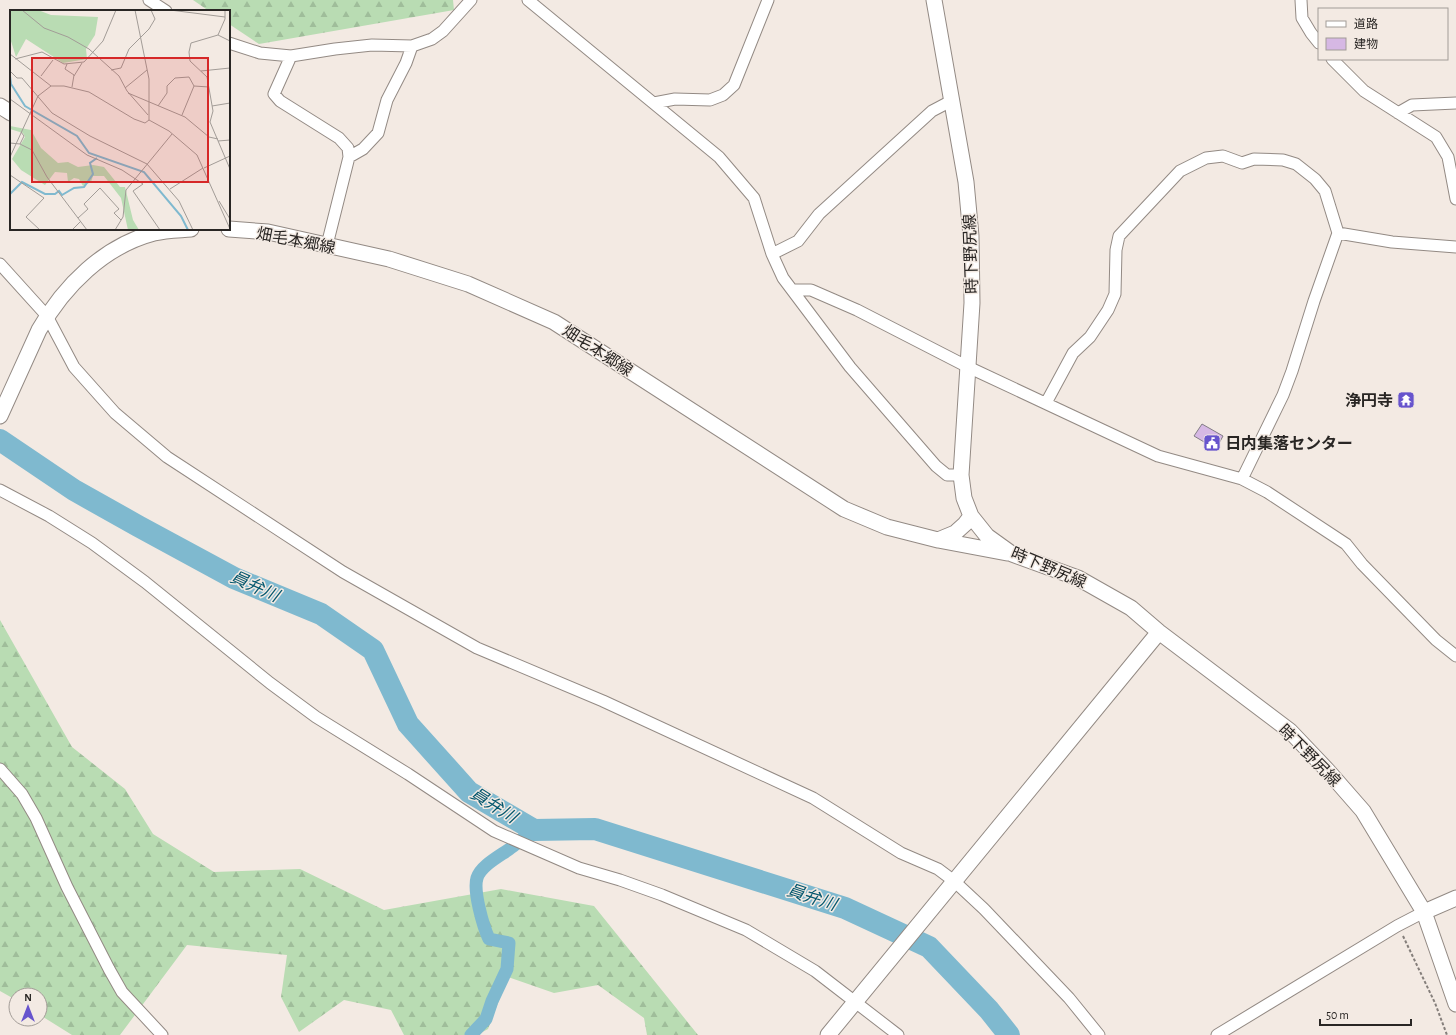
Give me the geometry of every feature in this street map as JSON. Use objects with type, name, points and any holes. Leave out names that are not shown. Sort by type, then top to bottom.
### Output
[{"type":"main road","name":"時下野尻線","points":[[934,0],[966,182],[971,236],[972,303],[961,475],[964,498],[971,516],[987,536],[1012,554],[1078,578],[1131,608],[1160,632],[1290,731],[1363,811],[1424,912],[1456,1004]]},
{"type":"main road","points":[[0,106],[10,111]]},
{"type":"main road","name":"畑毛本郷線","points":[[230,229],[268,232],[389,259],[468,284],[554,322],[844,509],[887,527],[938,540],[1012,554]]},
{"type":"main road","points":[[0,416],[39,330],[47,316],[69,287],[91,265],[122,246],[153,231],[172,230]]},
{"type":"main road","points":[[938,540],[955,533],[971,516]]},
{"type":"main road","points":[[828,1035],[1160,632]]},
{"type":"main road","points":[[1424,912],[1456,898]]},
{"type":"street","points":[[149,0],[164,10]]},
{"type":"street","points":[[230,43],[260,53],[292,56],[372,45],[412,46],[432,39],[443,31],[471,0]]},
{"type":"street","points":[[528,0],[719,157],[754,198],[772,254],[783,278],[850,367],[936,466],[947,475],[961,475]]},
{"type":"street","points":[[654,103],[675,99],[710,100],[724,95],[734,85],[768,0]]},
{"type":"street","points":[[1301,0],[1302,18],[1318,42]]},
{"type":"street","points":[[349,157],[362,149],[378,133],[387,100],[406,63],[412,46]]},
{"type":"street","points":[[292,56],[274,94],[280,101],[339,138],[348,148],[349,157],[327,245]]},
{"type":"street","points":[[1333,60],[1364,91],[1436,137],[1448,157],[1456,199]]},
{"type":"street","points":[[772,254],[798,241],[819,214],[830,203],[932,111],[951,100]]},
{"type":"street","points":[[1398,113],[1412,105],[1456,103]]},
{"type":"street","points":[[1046,403],[1073,353],[1090,337],[1108,310],[1115,294],[1116,250],[1119,236],[1180,171],[1206,158],[1223,156],[1242,163],[1254,159],[1283,160],[1296,164],[1315,179],[1325,191],[1338,233],[1283,395],[1242,478]]},
{"type":"street","points":[[1338,233],[1392,242],[1456,247]]},
{"type":"street","points":[[0,264],[47,316],[74,367],[115,413],[167,457],[343,572],[477,648],[610,705],[813,798],[901,853],[938,869],[950,886],[984,909],[1064,993],[1099,1035]]},
{"type":"street","points":[[792,290],[811,290],[857,310],[968,367],[1158,456],[1242,478],[1267,492],[1346,544],[1362,564],[1436,640],[1456,656]]},
{"type":"street","points":[[0,490],[49,516],[92,543],[145,582],[270,683],[316,717],[408,774],[494,831],[579,868],[648,890],[746,930],[860,997],[898,1035]]},
{"type":"street","points":[[0,769],[22,794],[36,818],[67,887],[122,992],[162,1035]]},
{"type":"street","points":[[1217,1035],[1397,926],[1424,912]]},
{"type":"path","points":[[1397,926],[1435,1003],[1447,1035]]},
{"type":"green space","points":[[193,0],[453,0],[454,10],[259,44],[230,25],[230,10],[208,10]]},
{"type":"green space","points":[[0,620],[72,747],[125,789],[153,834],[214,872],[300,869],[384,910],[501,889],[594,906],[698,1035],[647,1035],[644,1018],[598,985],[554,993],[508,977],[488,1029],[477,1035],[404,1035],[391,1010],[344,1000],[299,1032],[281,997],[287,955],[187,945],[120,1035],[72,1035],[48,1020],[48,987],[8,987],[8,996],[0,991]]},
{"type":"building","name":"日内集落センター","points":[[1202,424],[1223,436],[1216,449],[1194,436]]},
{"type":"waterway","name":"員弁川","points":[[0,440],[74,490],[234,578],[321,614],[373,650],[408,724],[469,792],[534,830],[595,829],[845,908],[929,947],[989,1010],[1009,1035]]},
{"type":"waterway","points":[[471,1035],[486,1019],[492,1001],[507,969],[509,943],[489,939],[477,900],[477,878],[479,873],[487,865],[534,830]]},
{"type":"place","name":"浄円寺","points":[[1406,400]]},
{"type":"place","name":"日内集落センター","points":[[1212,443]]}]
